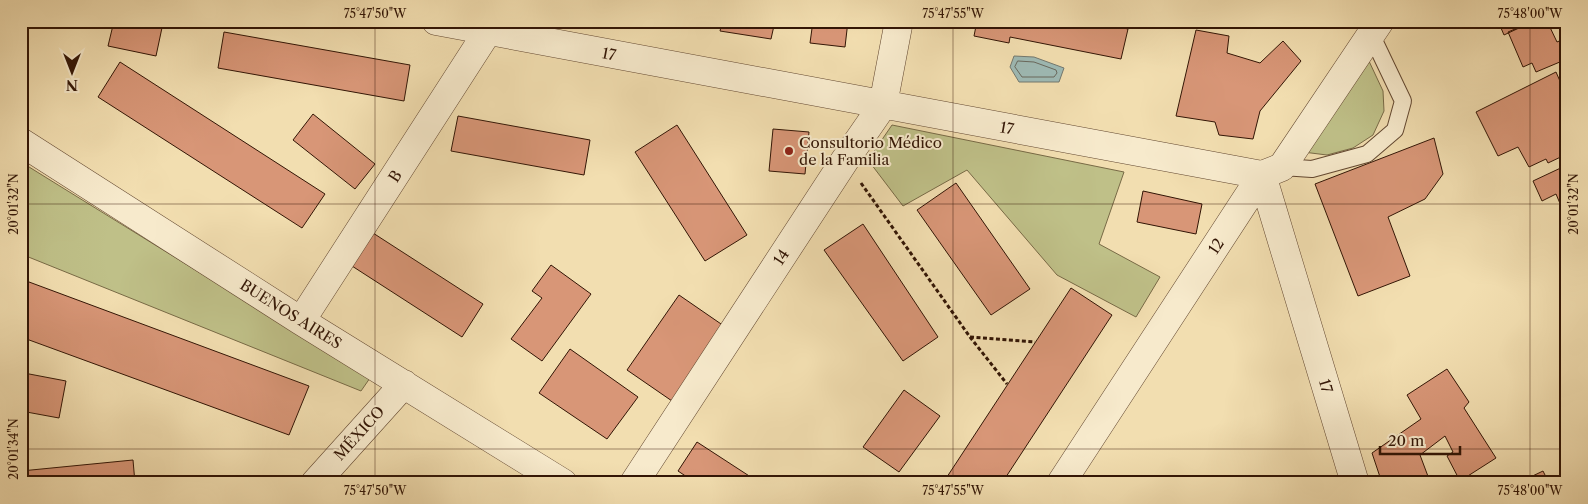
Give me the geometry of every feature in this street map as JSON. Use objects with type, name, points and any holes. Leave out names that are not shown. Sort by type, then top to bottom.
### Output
[{"type":"street","name":"17","points":[[436,21],[883,105],[1272,171],[1355,483]]},
{"type":"street","name":"14","points":[[634,483],[844,160],[883,105],[904,22]]},
{"type":"street","name":"12","points":[[1061,483],[1272,171],[1376,28]]},
{"type":"street","name":"B","points":[[301,321],[488,31]]},
{"type":"street","name":"BUENOS AIRES","points":[[21,142],[301,321],[563,483]]},
{"type":"street","name":"MÉXICO","points":[[315,483],[404,384]]},
{"type":"lane","points":[[1272,171],[1312,169],[1367,154],[1395,130],[1403,101],[1376,28]]},
{"type":"path","points":[[844,160],[970,337],[1008,384]]},
{"type":"path","points":[[970,337],[1035,342]]},
{"type":"path","points":[[21,356],[28,357]]},
{"type":"green space","points":[[1368,59],[1383,91],[1384,111],[1373,135],[1353,148],[1327,155],[1303,152]]},
{"type":"green space","points":[[892,125],[1124,172],[1099,244],[1160,277],[1136,317],[1057,275],[967,170],[903,206],[868,160]]},
{"type":"green space","points":[[21,162],[370,378],[361,391],[21,254]]},
{"type":"water","points":[[1014,56],[1034,57],[1064,68],[1059,82],[1019,82],[1010,67]]},
{"type":"building","points":[[114,21],[152,21],[163,23],[156,56],[108,46]]},
{"type":"building","points":[[674,21],[699,21],[698,26]]},
{"type":"building","points":[[712,21],[775,21],[771,39],[720,31],[722,23]]},
{"type":"building","points":[[813,21],[848,21],[845,47],[810,43]]},
{"type":"building","points":[[977,21],[1107,21],[1106,24],[1128,29],[1121,59],[1010,37],[1009,43],[974,36]]},
{"type":"building","points":[[1498,21],[1534,21],[1504,35]]},
{"type":"building","points":[[1534,21],[1547,21],[1557,42],[1564,39],[1567,46],[1567,59],[1536,72],[1532,63],[1523,67],[1508,32]]},
{"type":"building","points":[[1196,30],[1229,36],[1227,53],[1260,63],[1283,41],[1301,61],[1260,111],[1253,139],[1219,135],[1215,122],[1176,116]]},
{"type":"building","points":[[224,32],[410,65],[404,101],[218,68]]},
{"type":"building","points":[[120,62],[325,194],[302,228],[98,97]]},
{"type":"building","points":[[1556,72],[1563,88],[1567,86],[1567,154],[1548,163],[1546,159],[1529,167],[1518,147],[1498,156],[1476,112]]},
{"type":"building","points":[[313,114],[375,164],[355,189],[293,140]]},
{"type":"building","points":[[458,116],[590,140],[584,175],[451,151]]},
{"type":"building","points":[[677,125],[747,235],[705,261],[635,152]]},
{"type":"building","name":"Consultorio Médico de la Familia","points":[[773,129],[809,132],[805,174],[769,171]]},
{"type":"building","points":[[1434,138],[1443,174],[1425,199],[1388,217],[1410,276],[1358,296],[1315,184]]},
{"type":"building","points":[[1567,165],[1567,211],[1564,213],[1556,194],[1542,201],[1533,181]]},
{"type":"building","points":[[956,183],[1030,289],[991,315],[917,210]]},
{"type":"building","points":[[1143,191],[1202,204],[1196,234],[1137,222]]},
{"type":"building","points":[[863,224],[938,337],[903,361],[824,250]]},
{"type":"building","points":[[373,233],[483,304],[462,337],[352,266]]},
{"type":"building","points":[[551,265],[591,294],[542,361],[511,339],[542,298],[532,291]]},
{"type":"building","points":[[21,279],[309,386],[289,435],[21,337]]},
{"type":"building","points":[[1071,288],[1112,315],[1002,483],[943,483]]},
{"type":"building","points":[[679,295],[724,326],[672,401],[627,370]]},
{"type":"building","points":[[570,349],[638,397],[607,439],[539,393]]},
{"type":"building","points":[[1447,369],[1469,402],[1464,408],[1496,458],[1460,481],[1447,456],[1453,452],[1445,436],[1420,455],[1429,479],[1422,483],[1382,483],[1372,453],[1421,419],[1407,395]]},
{"type":"building","points":[[24,373],[66,381],[59,418],[21,411],[21,385]]},
{"type":"building","points":[[904,390],[940,416],[899,472],[863,447]]},
{"type":"building","points":[[697,442],[760,483],[696,483],[678,471]]},
{"type":"building","points":[[133,460],[135,483],[21,483],[21,471]]},
{"type":"building","points":[[1543,471],[1549,483],[1518,483]]},
{"type":"place","name":"Consultorio Médico de la Familia","points":[[789,151]]}]
